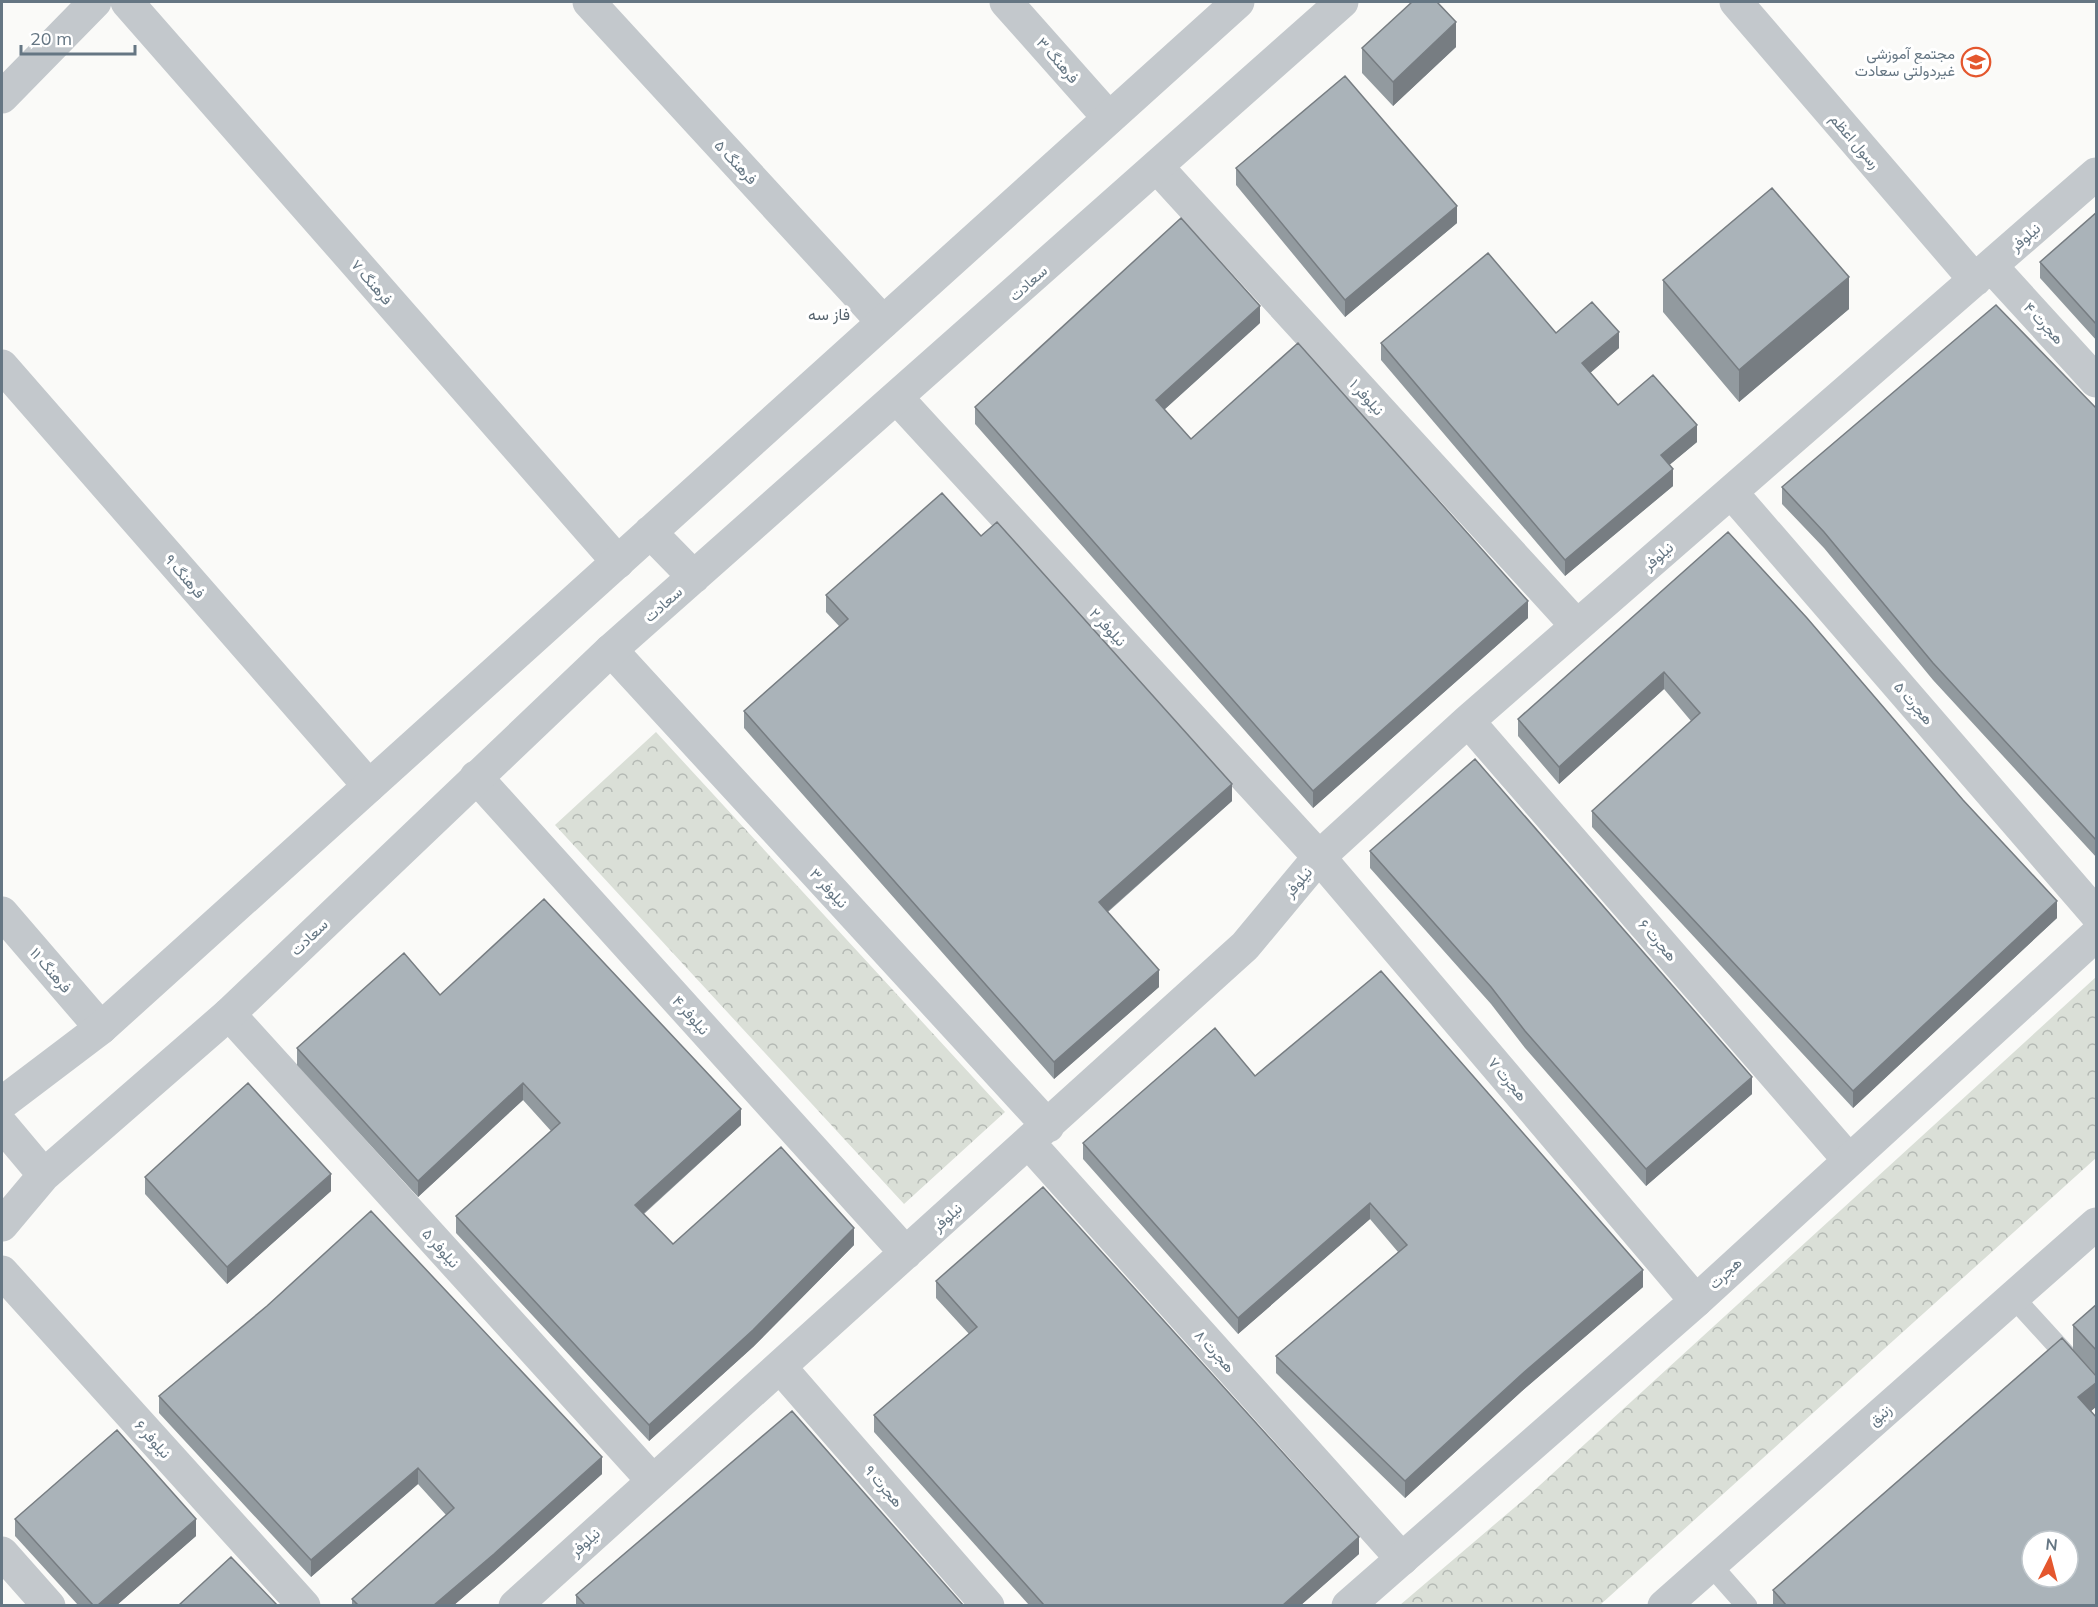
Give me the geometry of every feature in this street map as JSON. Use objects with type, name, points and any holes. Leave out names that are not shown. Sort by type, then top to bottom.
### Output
[{"type":"street","points":[[2,97],[95,2]]},
{"type":"street","name":"فرهنگ ۷","points":[[127,2],[618,562]]},
{"type":"street","name":"فرهنگ ۵","points":[[589,2],[883,322]]},
{"type":"street","name":"فرهنگ ۳","points":[[1006,2],[1109,118]]},
{"type":"street","points":[[2,1103],[100,1028],[1238,2]]},
{"type":"street","name":"سعادت","points":[[2,1225],[44,1175],[229,1014],[611,650],[1342,2]]},
{"type":"street","name":"رسول اعظم","points":[[1736,2],[1983,273]]},
{"type":"street","name":"نیلوفر ۱","points":[[1157,167],[1577,626]]},
{"type":"street","name":"نیلوفر","points":[[523,1603],[653,1481],[1245,946],[1319,857],[1468,721],[2097,174]]},
{"type":"street","name":"هجرت ۴","points":[[1983,273],[2097,381]]},
{"type":"street","name":"فرهنگ ۹","points":[[2,366],[369,786]]},
{"type":"street","name":"نیلوفر ۲","points":[[897,398],[1319,857]]},
{"type":"street","name":"هجرت ۵","points":[[1731,492],[2097,914]]},
{"type":"street","points":[[650,532],[694,577]]},
{"type":"street","name":"نیلوفر ۳","points":[[611,650],[1038,1134]]},
{"type":"street","name":"هجرت ۶","points":[[1468,721],[1848,1159]]},
{"type":"street","name":"نیلوفر ۴","points":[[476,777],[906,1253]]},
{"type":"street","name":"هجرت ۷","points":[[1319,857],[1696,1301]]},
{"type":"street","name":"فرهنگ ۱۱","points":[[2,913],[100,1028]]},
{"type":"street","name":"هجرت","points":[[1348,1605],[1696,1301],[1848,1159],[2097,935]]},
{"type":"street","name":"نیلوفر ۵","points":[[229,1014],[653,1481]]},
{"type":"street","points":[[2,1125],[44,1175]]},
{"type":"street","name":"هجرت ۸","points":[[1038,1134],[1402,1558]]},
{"type":"street","name":"زنبق","points":[[1664,1605],[2097,1224]]},
{"type":"street","name":"نیلوفر ۶","points":[[2,1272],[304,1605]]},
{"type":"street","name":"هجرت ۹","points":[[780,1367],[988,1605]]},
{"type":"street","points":[[2,1553],[49,1605]]},
{"type":"lane","points":[[2014,1298],[2097,1388]]},
{"type":"lane","points":[[1710,1564],[1747,1605]]},
{"type":"green space","points":[[656,732],[1005,1112],[904,1204],[555,825]]},
{"type":"green space","points":[[2096,977],[2096,1158],[1600,1605],[1400,1605],[1528,1496]]},
{"type":"building","points":[[1412,2],[1437,2],[1456,22],[1393,82],[1362,48]]},
{"type":"building","points":[[1345,76],[1457,206],[1345,300],[1236,168]]},
{"type":"building","points":[[1772,188],[1849,277],[1739,370],[1663,280]]},
{"type":"building","points":[[2097,212],[2097,325],[2040,262]]},
{"type":"building","points":[[1181,218],[1260,306],[1156,400],[1191,439],[1298,343],[1528,601],[1313,791],[975,407]]},
{"type":"building","points":[[1488,253],[1556,333],[1592,302],[1619,332],[1582,363],[1618,405],[1653,375],[1697,425],[1661,455],[1673,469],[1565,560],[1381,343]]},
{"type":"building","points":[[1996,305],[2097,409],[2097,841],[1933,663],[1824,532],[1782,487]]},
{"type":"building","points":[[942,493],[981,536],[997,522],[1232,784],[1099,902],[1159,970],[1054,1062],[744,711],[848,619],[826,595]]},
{"type":"building","points":[[1728,532],[1807,618],[1963,800],[2057,901],[1853,1091],[1592,811],[1700,713],[1664,672],[1559,767],[1518,719]]},
{"type":"building","points":[[1475,759],[1752,1077],[1646,1169],[1525,1031],[1491,987],[1370,851]]},
{"type":"building","points":[[544,899],[741,1109],[635,1205],[673,1244],[781,1147],[854,1228],[753,1330],[649,1425],[456,1216],[560,1123],[523,1083],[418,1181],[297,1048],[404,953],[440,995]]},
{"type":"building","points":[[1381,971],[1643,1270],[1522,1374],[1405,1481],[1276,1356],[1407,1245],[1370,1203],[1238,1318],[1083,1143],[1215,1028],[1255,1076]]},
{"type":"building","points":[[248,1083],[331,1174],[227,1267],[145,1177]]},
{"type":"building","points":[[1043,1187],[1359,1537],[1283,1605],[1044,1605],[874,1415],[977,1327],[936,1281]]},
{"type":"building","points":[[371,1211],[602,1457],[434,1605],[358,1605],[352,1599],[454,1508],[418,1468],[311,1560],[159,1396],[267,1306]]},
{"type":"building","points":[[2097,1304],[2097,1351],[2073,1325]]},
{"type":"building","points":[[2062,1338],[2097,1377],[2097,1382],[2078,1397],[2097,1418],[2097,1605],[1786,1605],[1773,1590]]},
{"type":"building","points":[[792,1411],[963,1605],[585,1605],[576,1595]]},
{"type":"building","points":[[117,1430],[196,1519],[98,1605],[93,1605],[15,1519]]},
{"type":"building","points":[[231,1557],[277,1605],[179,1605]]},
{"type":"place","name":"مجتمع آموزشی غیردولتی سعادت","points":[[1976,62]]},
{"type":"district","name":"فاز سه","points":[[829,314]]}]
